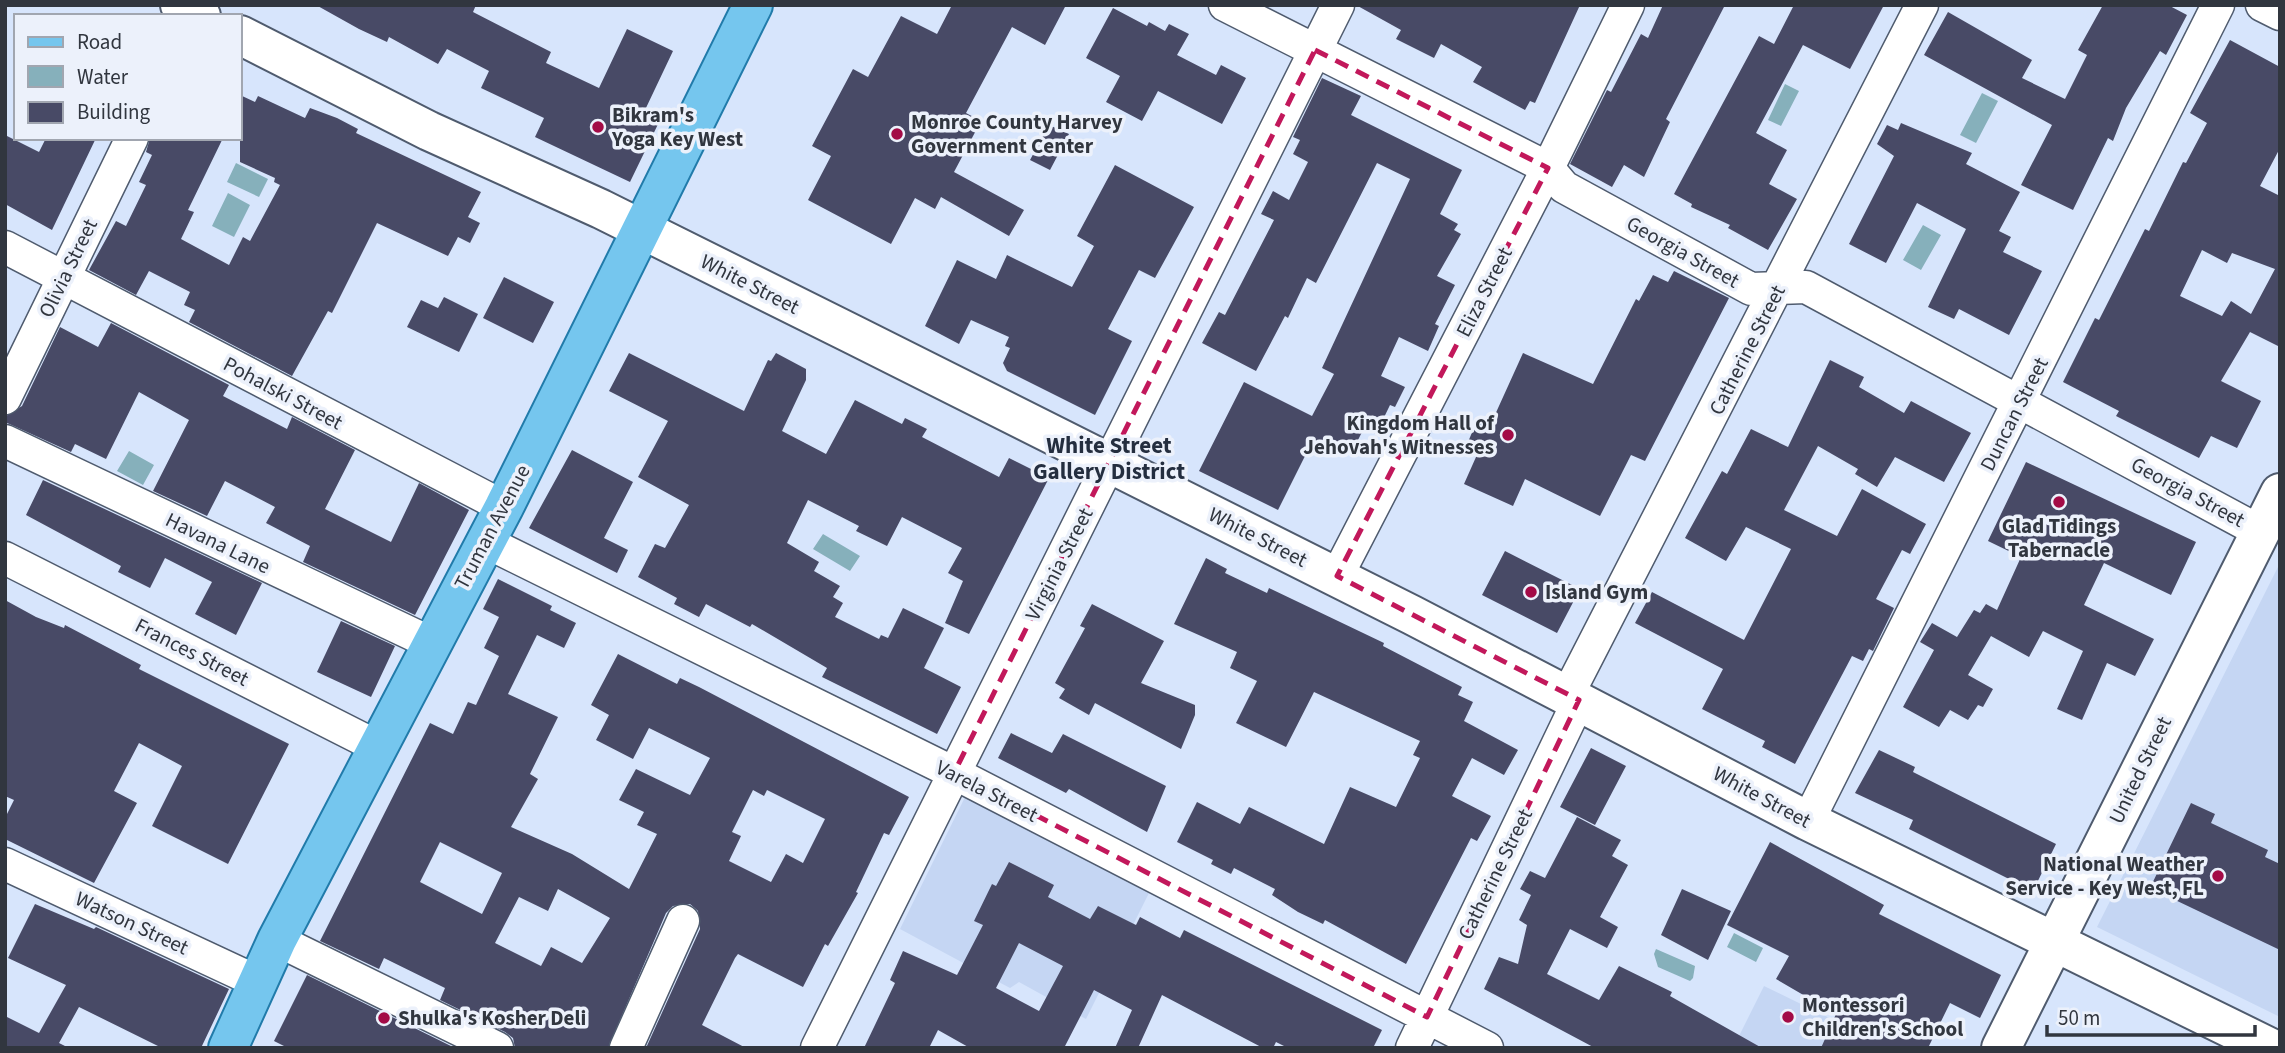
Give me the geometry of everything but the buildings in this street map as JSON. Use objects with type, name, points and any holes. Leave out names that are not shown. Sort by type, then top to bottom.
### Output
[{"type":"main road","name":"Truman Avenue","points":[[228,1048],[277,940],[504,507],[753,5]]},
{"type":"street","name":"Georgia Street","points":[[1225,5],[1548,168],[1564,187],[1751,289],[1807,287],[2259,531]]},
{"type":"street","name":"Virginia Street","points":[[817,1048],[1338,5]]},
{"type":"street","name":"Eliza Street","points":[[1337,576],[1548,168],[1628,5]]},
{"type":"street","name":"Catherine Street","points":[[1412,1048],[1574,697],[1923,5]]},
{"type":"street","name":"Duncan Street","points":[[1808,821],[2218,5]]},
{"type":"street","points":[[2263,5],[2280,14]]},
{"type":"street","name":"White Street","points":[[242,36],[429,131],[642,229],[1337,576],[1808,821],[2053,944],[2271,1048]]},
{"type":"street","name":"Olivia Street","points":[[5,398],[131,140]]},
{"type":"street","name":"Pohalski Street","points":[[5,247],[504,507]]},
{"type":"street","name":"Havana Lane","points":[[5,441],[431,643]]},
{"type":"street","name":"United Street","points":[[2001,1048],[2280,492]]},
{"type":"street","name":"Varela Street","points":[[484,541],[954,774],[1487,1048]]},
{"type":"street","name":"Frances Street","points":[[5,558],[378,747]]},
{"type":"street","name":"Watson Street","points":[[5,864],[258,982]]},
{"type":"street","points":[[626,1048],[683,920]]},
{"type":"street","points":[[277,940],[497,1048]]},
{"type":"highlighted area","points":[[1315,50],[1548,168],[1337,576],[1579,700],[1427,1017],[954,773]]},
{"type":"shaded area","points":[[2280,563],[2280,1017],[2097,927]]},
{"type":"shaded area","points":[[969,789],[1154,883],[1086,1019],[1019,982],[1010,988],[900,929]]},
{"type":"shaded area","name":"Montessori Children's School","points":[[1764,986],[1891,1048],[1733,1048]]},
{"type":"water","points":[[1785,84],[1799,91],[1781,126],[1768,120]]},
{"type":"water","points":[[1982,93],[1998,101],[1976,143],[1960,135]]},
{"type":"water","points":[[236,163],[268,179],[259,197],[227,182]]},
{"type":"water","points":[[228,193],[250,205],[234,237],[212,226]]},
{"type":"water","points":[[1923,225],[1941,235],[1921,270],[1903,260]]},
{"type":"water","points":[[129,451],[154,465],[143,485],[117,471]]},
{"type":"water","points":[[823,534],[860,556],[850,571],[813,549]]},
{"type":"water","points":[[1734,933],[1763,948],[1756,962],[1727,947]]},
{"type":"water","points":[[1656,949],[1695,966],[1693,978],[1690,981],[1658,967],[1654,954]]},
{"type":"place","name":"Bikram's Yoga Key West","points":[[598,127]]},
{"type":"place","name":"Monroe County Harvey Government Center","points":[[897,134]]},
{"type":"place","name":"Kingdom Hall of Jehovah's Witnesses","points":[[1508,435]]},
{"type":"place","name":"Glad Tidings Tabernacle","points":[[2059,502]]},
{"type":"place","name":"Island Gym","points":[[1531,592]]},
{"type":"place","name":"National Weather Service - Key West, FL","points":[[2218,876]]},
{"type":"place","name":"Montessori Children's School","points":[[1788,1017]]},
{"type":"place","name":"Shulka's Kosher Deli","points":[[384,1018]]},
{"type":"district","name":"White Street Gallery District","points":[[1109,458]]}]
